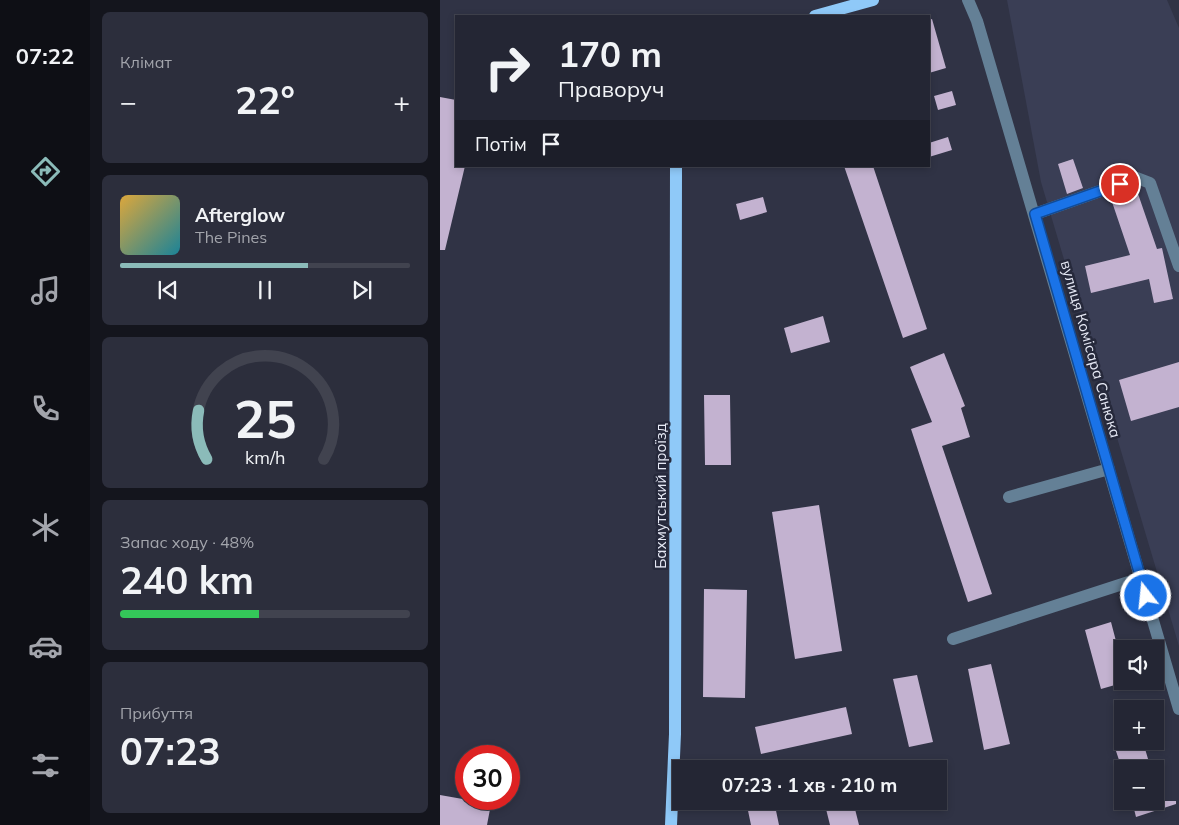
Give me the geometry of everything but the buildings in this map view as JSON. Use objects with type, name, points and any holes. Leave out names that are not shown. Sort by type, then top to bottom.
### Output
[{"type":"main road","points":[[819,15],[873,0]]},
{"type":"main road","name":"Бахмутський проїзд","points":[[671,825],[676,734],[676,167]]},
{"type":"street","name":"вулиця Комісара Санюка","points":[[968,0],[980,30],[1035,214],[1179,709]]},
{"type":"street","points":[[1035,214],[1137,178],[1150,184],[1179,266]]},
{"type":"street","points":[[1009,497],[1109,468]]},
{"type":"street","points":[[953,639],[1141,578]]},
{"type":"shaded area","points":[[1007,0],[1167,0],[1179,28],[1179,646],[1041,182]]},
{"type":"route","points":[[1120,184],[1035,214],[1146,596]]}]
